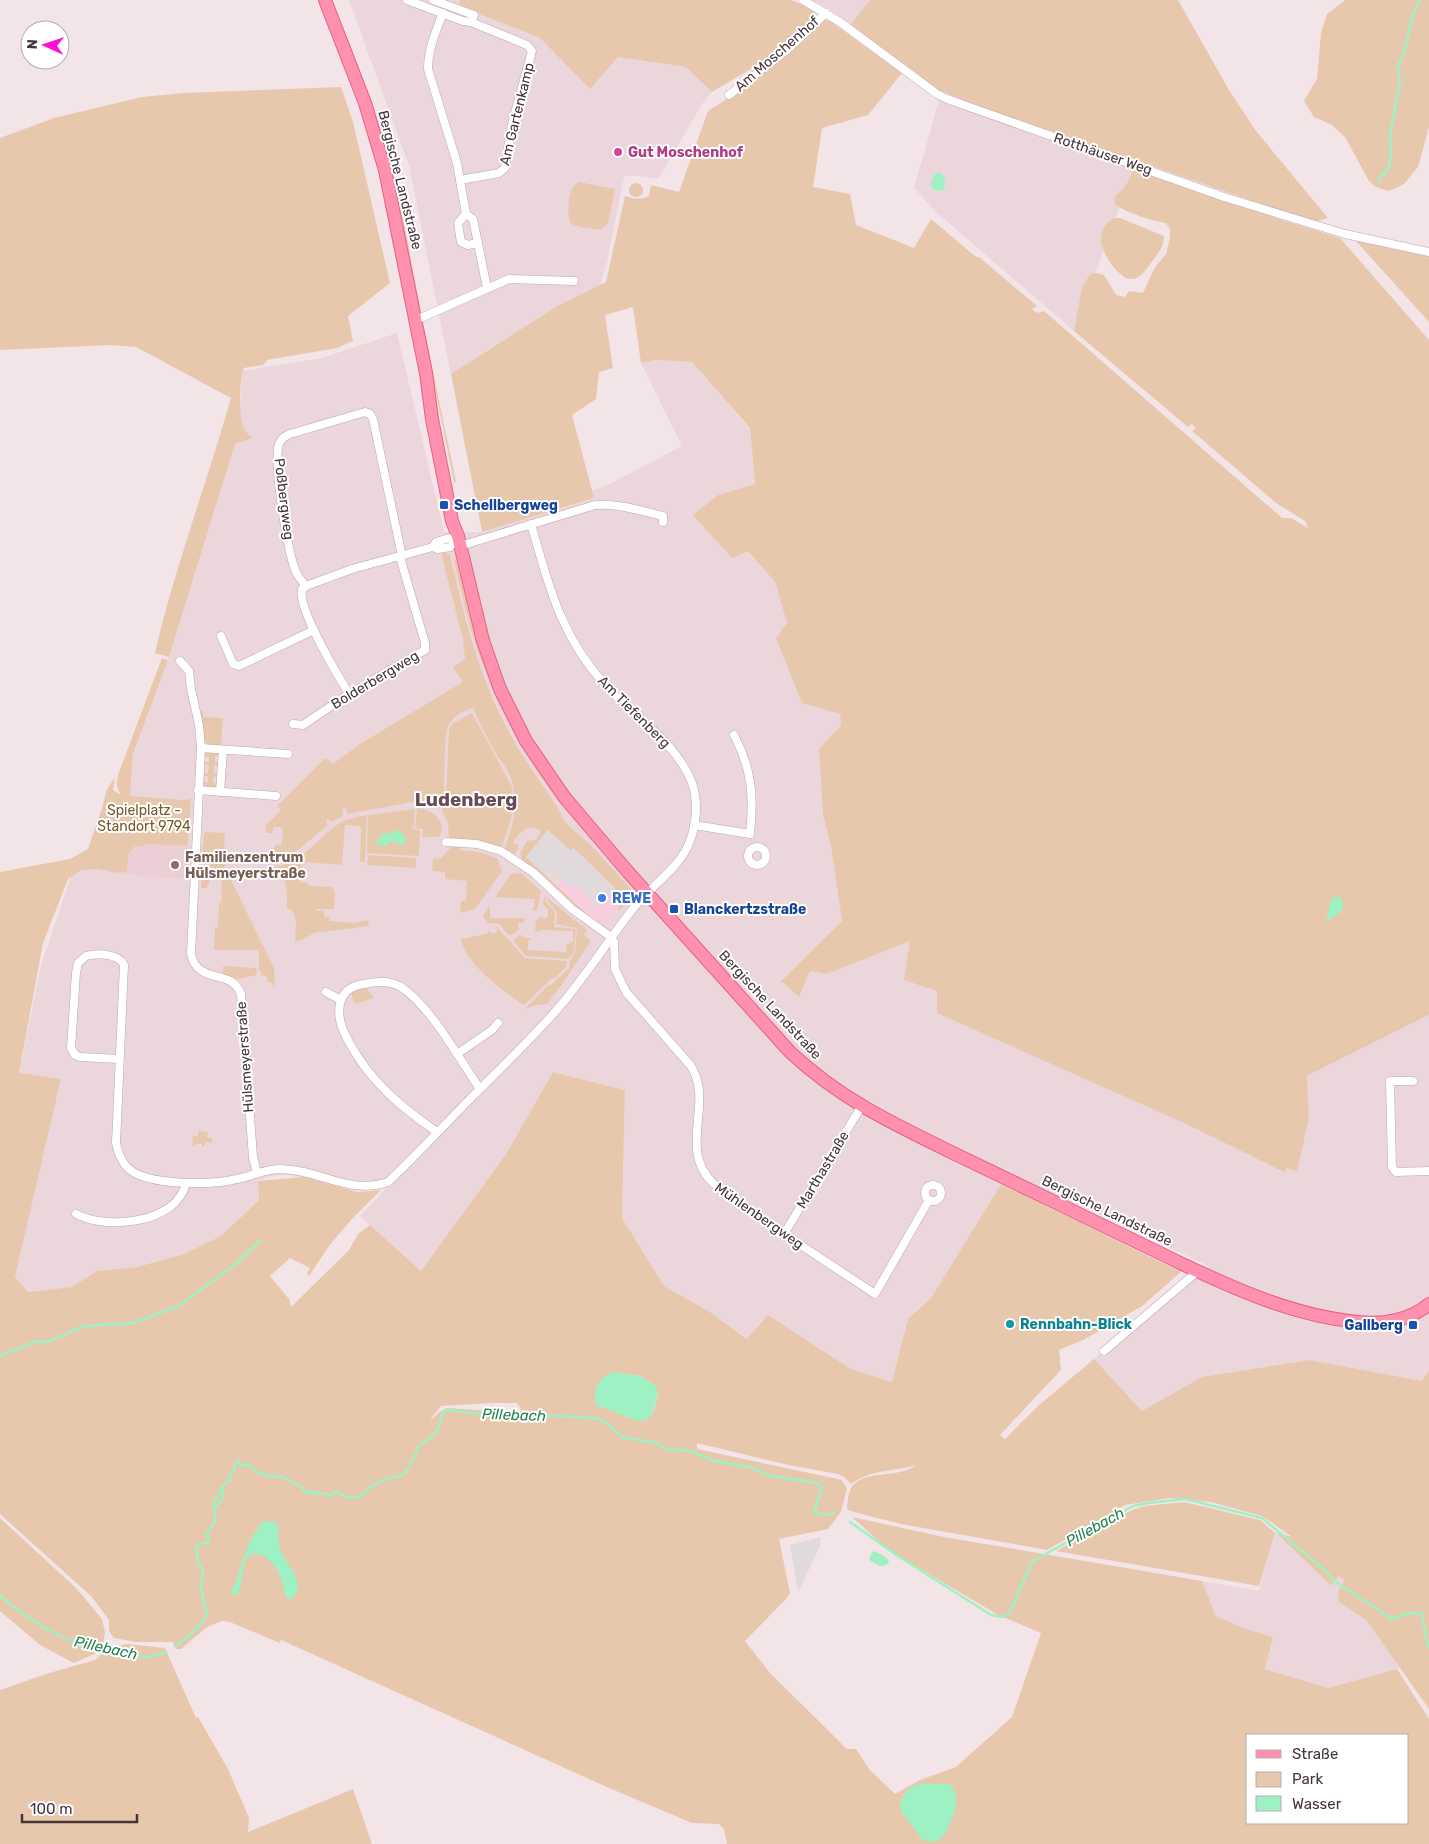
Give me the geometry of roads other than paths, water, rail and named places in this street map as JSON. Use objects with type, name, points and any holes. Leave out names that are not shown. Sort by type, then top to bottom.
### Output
[{"type":"main road","name":"Bergische Landstraße","points":[[325,0],[365,103],[380,152],[396,218],[416,320],[446,493],[488,658],[500,689],[521,733],[541,766],[565,798],[790,1052],[822,1080],[861,1107],[1198,1272],[1264,1300],[1301,1311],[1365,1323],[1392,1321],[1413,1314],[1429,1304]]},
{"type":"street","name":"Am Gartenkamp","points":[[407,0],[463,21],[472,18]]},
{"type":"street","name":"Am Gartenkamp","points":[[433,0],[527,45],[532,51],[512,124],[505,168],[499,173],[460,180]]},
{"type":"street","name":"Rotthäuser Weg","points":[[803,0],[826,13],[936,94],[947,99],[1224,197],[1345,234],[1429,252]]},
{"type":"street","points":[[443,13],[432,42],[428,58],[428,69],[442,111],[460,180],[466,214]]},
{"type":"street","name":"Am Moschenhof","points":[[729,95],[788,48],[826,13]]},
{"type":"street","points":[[466,214],[473,218],[487,288]]},
{"type":"street","points":[[466,214],[458,223],[461,242],[468,245],[478,243]]},
{"type":"street","points":[[416,320],[509,279],[574,281]]},
{"type":"street","name":"Poßbergweg","points":[[306,586],[296,573],[294,566],[278,476],[279,444],[284,436],[290,434],[365,412],[370,414],[373,419],[401,557]]},
{"type":"street","points":[[349,694],[314,630],[302,597],[302,589],[306,586],[352,568],[401,557],[432,547],[436,542],[449,538],[458,540],[531,524],[579,509],[603,504],[663,516],[663,522]]},
{"type":"street","name":"Am Tiefenberg","points":[[531,524],[554,600],[565,627],[577,649],[606,686],[665,742],[691,779],[696,799],[696,812],[687,848],[680,860],[647,892]]},
{"type":"street","name":"Bolderbergweg","points":[[294,724],[303,725],[349,694],[425,650],[425,643],[401,557]]},
{"type":"street","points":[[221,636],[233,664],[239,666],[314,630]]},
{"type":"street","name":"Hülsmeyerstraße","points":[[180,662],[189,671],[199,725],[201,748],[191,954],[198,970],[234,982],[241,994],[253,1157],[257,1173]]},
{"type":"street","points":[[734,735],[745,759],[751,786],[753,810],[750,834],[755,847]]},
{"type":"street","points":[[201,748],[288,754]]},
{"type":"street","points":[[220,792],[223,750]]},
{"type":"street","points":[[198,790],[276,796]]},
{"type":"street","points":[[694,825],[750,834]]},
{"type":"street","points":[[446,842],[477,844],[501,851],[524,866],[572,909],[611,937]]},
{"type":"street","points":[[119,1059],[80,1057],[75,1055],[71,1048],[75,979],[78,963],[86,956],[116,956],[124,965],[116,1143],[121,1159],[130,1170],[149,1178],[186,1183],[228,1180],[278,1169],[303,1171],[341,1183],[362,1187],[388,1182],[555,1012],[647,892]]},
{"type":"street","name":"Mühlenbergweg","points":[[611,937],[614,942],[615,969],[626,992],[692,1066],[696,1074],[700,1089],[697,1152],[702,1170],[711,1183],[784,1234],[876,1294],[929,1200]]},
{"type":"street","points":[[437,1132],[392,1098],[370,1075],[342,1029],[339,1011],[344,994],[354,986],[381,982],[400,987],[416,1000],[430,1016],[480,1089]]},
{"type":"street","points":[[326,992],[341,1000]]},
{"type":"street","points":[[457,1054],[492,1030],[498,1023]]},
{"type":"street","points":[[1413,1081],[1390,1081],[1392,1167],[1396,1172],[1429,1172]]},
{"type":"street","name":"Marthastraße","points":[[784,1234],[861,1107]]},
{"type":"street","points":[[76,1214],[90,1219],[142,1220],[161,1213],[177,1202],[184,1192],[186,1183]]},
{"type":"street","points":[[1104,1351],[1198,1272]]},
{"type":"water","points":[[939,172],[944,176],[945,186],[943,190],[938,191],[932,188],[931,184],[934,175]]},
{"type":"water","points":[[394,830],[403,834],[406,842],[399,845],[397,842],[390,842],[386,846],[378,845],[376,841],[382,837],[382,833],[393,833]]},
{"type":"water","points":[[1334,896],[1341,898],[1342,910],[1327,921],[1330,904]]},
{"type":"water","points":[[612,1372],[640,1376],[656,1385],[656,1402],[648,1419],[639,1421],[596,1405],[595,1394],[597,1386],[603,1378]]},
{"type":"water","points":[[263,1521],[276,1522],[281,1552],[296,1578],[297,1593],[291,1599],[285,1595],[281,1578],[272,1563],[258,1554],[253,1554],[245,1562],[238,1593],[235,1595],[231,1593],[247,1549]]},
{"type":"water","points":[[875,1551],[887,1558],[889,1562],[886,1565],[880,1566],[869,1560],[872,1552]]},
{"type":"water","points":[[920,1784],[950,1784],[956,1795],[956,1807],[952,1818],[944,1834],[937,1841],[922,1841],[901,1809],[901,1800],[906,1793],[911,1788]]},
{"type":"waterway","points":[[1378,182],[1381,175],[1388,169],[1391,158],[1390,135],[1400,82],[1398,64],[1402,59],[1413,16],[1420,0]]},
{"type":"waterway","points":[[0,1356],[37,1341],[47,1342],[84,1326],[132,1323],[177,1307],[236,1264],[260,1241]]},
{"type":"waterway","name":"Pillebach","points":[[175,1646],[189,1636],[207,1614],[201,1589],[203,1569],[198,1562],[196,1547],[200,1544],[208,1543],[209,1540],[206,1535],[215,1521],[214,1503],[222,1487],[231,1479],[229,1475],[235,1469],[235,1463],[239,1461],[241,1466],[249,1464],[257,1472],[274,1477],[281,1476],[300,1486],[307,1494],[311,1491],[318,1494],[323,1493],[331,1497],[332,1493],[336,1491],[347,1497],[361,1497],[369,1488],[379,1482],[402,1476],[410,1466],[419,1446],[435,1434],[443,1412],[450,1410],[476,1414],[508,1413],[594,1418],[604,1421],[624,1438],[654,1442],[668,1449],[689,1451],[715,1461],[750,1467],[771,1476],[818,1483],[822,1488],[814,1512],[824,1515],[834,1513]]},
{"type":"waterway","name":"Pillebach","points":[[215,1507],[222,1498],[222,1487]]},
{"type":"waterway","name":"Pillebach","points":[[850,1522],[898,1556],[991,1615],[1003,1617],[1010,1612],[1031,1563],[1040,1557],[1133,1506],[1185,1499],[1262,1518],[1320,1566],[1337,1583],[1392,1619],[1409,1613],[1421,1613],[1429,1648]]},
{"type":"waterway","name":"Pillebach","points":[[0,1595],[41,1626],[77,1644],[91,1647],[98,1645],[144,1657],[166,1652]]},
{"type":"place","name":"Gut Moschenhof","points":[[618,152]]},
{"type":"place","name":"Schellbergweg","points":[[444,505]]},
{"type":"place","name":"Familienzentrum Hülsmeyerstraße","points":[[175,865]]},
{"type":"place","name":"REWE","points":[[602,898]]},
{"type":"place","name":"Blanckertzstraße","points":[[674,909]]},
{"type":"place","name":"Rennbahn-Blick","points":[[1010,1324]]},
{"type":"place","name":"Gallberg","points":[[1413,1325]]},
{"type":"district","name":"Ludenberg","points":[[466,799]]},
{"type":"park label","name":"Spielplatz - Standort 9794","points":[[144,818]]}]
